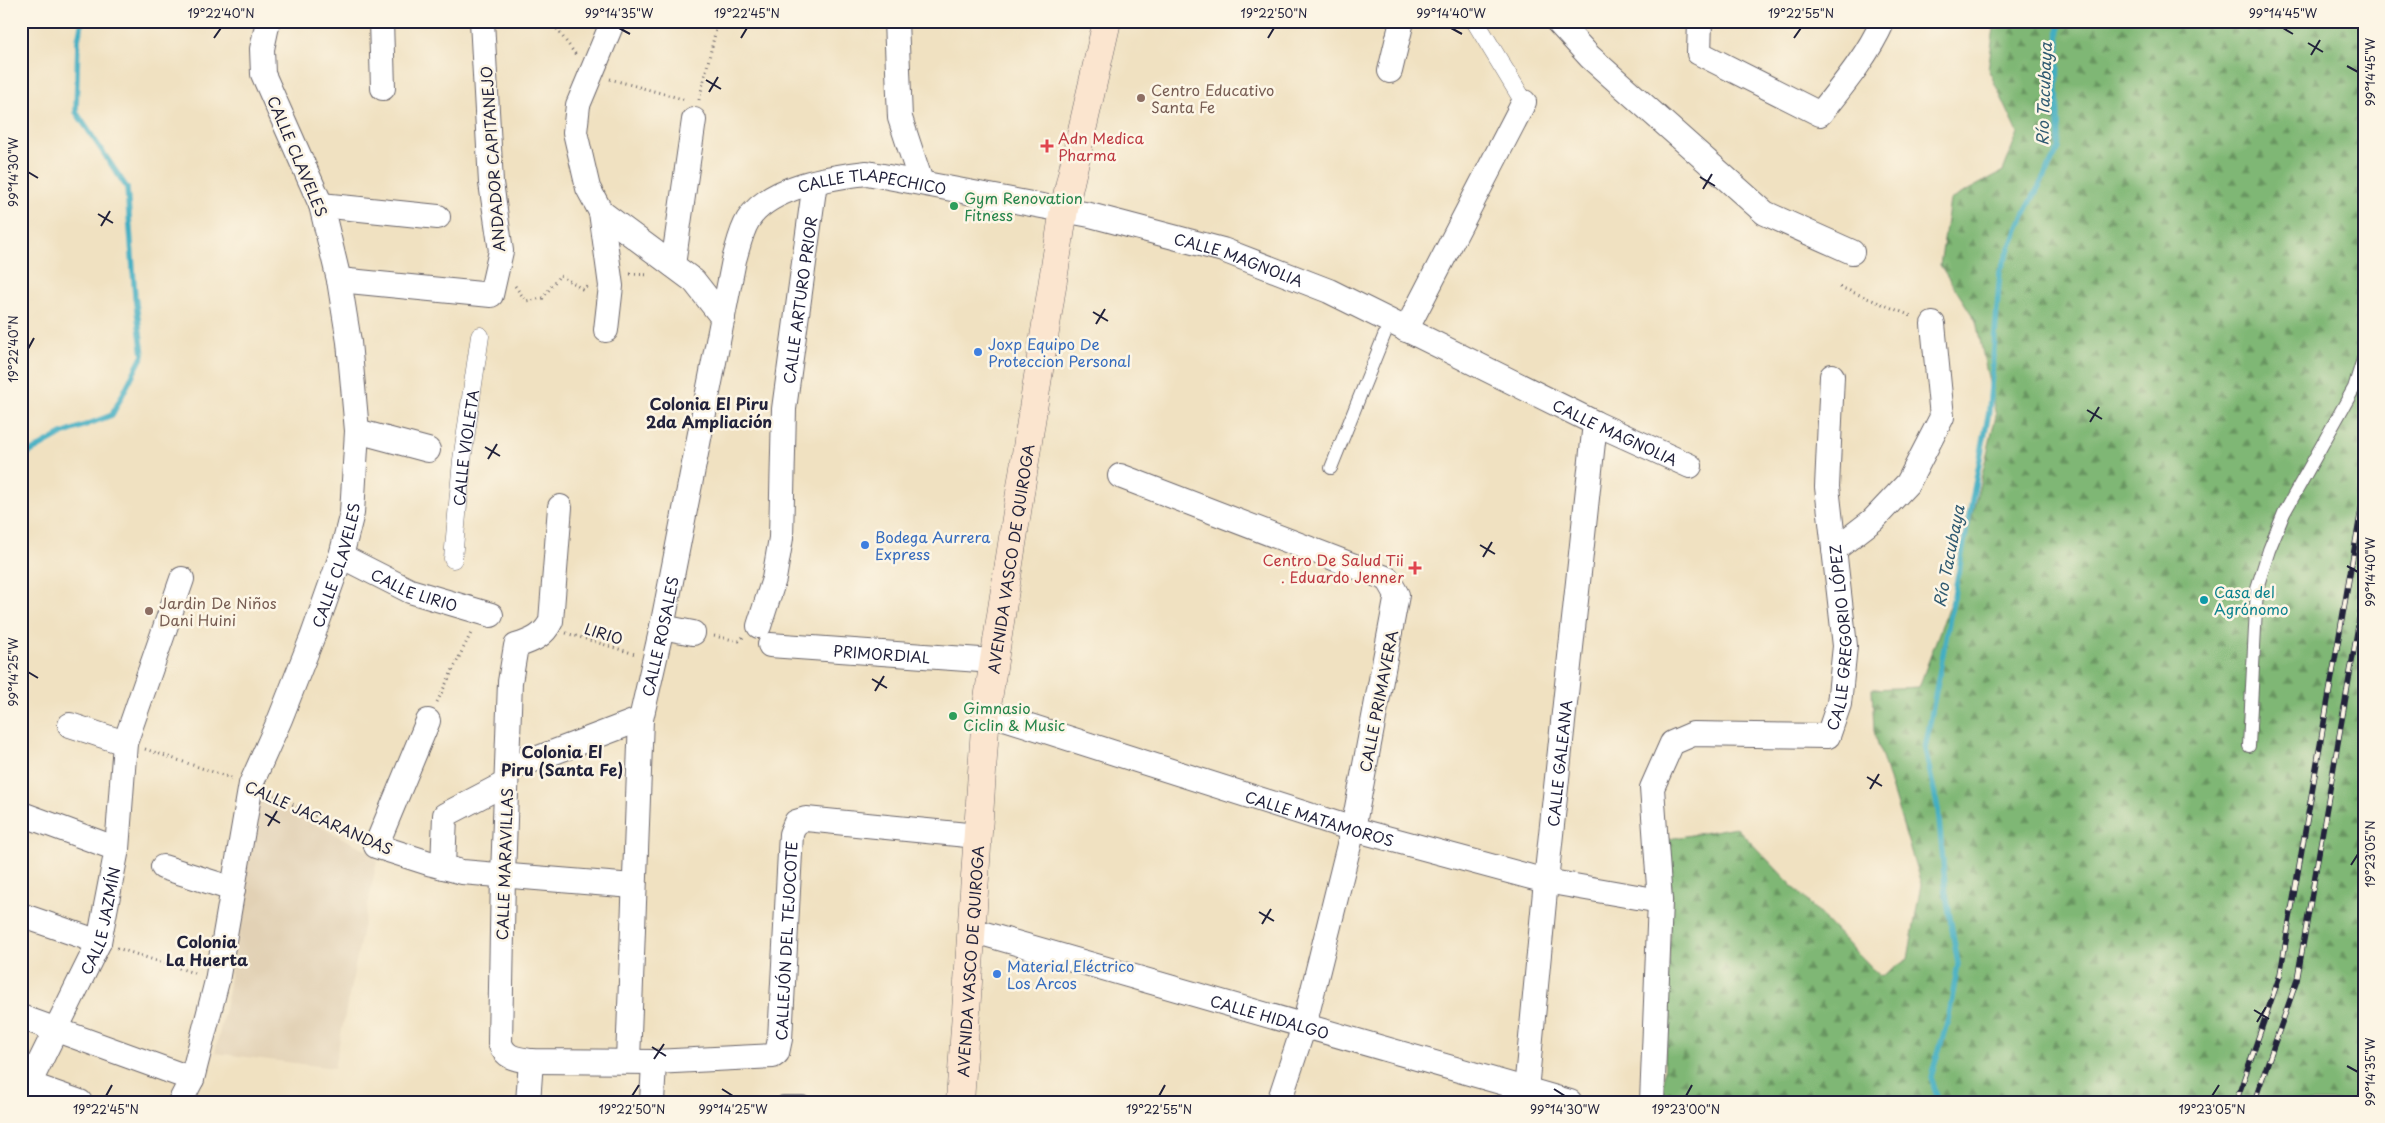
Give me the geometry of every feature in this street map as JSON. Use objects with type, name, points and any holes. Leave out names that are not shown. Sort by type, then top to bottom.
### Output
[{"type":"main road","name":"AVENIDA VASCO DE QUIROGA","points":[[960,1102],[976,836],[986,712],[1064,209],[1107,21]]},
{"type":"street","name":"CALLE CLAVELES","points":[[180,1102],[192,1079],[216,981],[251,784],[280,719],[341,556],[352,513],[357,431],[349,342],[339,280],[321,205],[263,74],[262,49],[268,21]]},
{"type":"street","points":[[380,21],[383,88]]},
{"type":"street","name":"ANDADOR CAPITANEJO","points":[[339,280],[491,296],[501,251],[490,183],[482,21]]},
{"type":"street","points":[[613,21],[578,105],[575,132],[588,188],[601,212],[663,270],[694,281],[723,318]]},
{"type":"street","points":[[896,21],[900,118],[921,182]]},
{"type":"street","points":[[1390,71],[1402,21]]},
{"type":"street","points":[[1398,326],[1524,102],[1476,21]]},
{"type":"street","points":[[1557,21],[1590,57],[1766,213],[1852,252]]},
{"type":"street","points":[[1700,21],[1698,53],[1820,114],[1853,71],[1878,34],[1883,21]]},
{"type":"street","points":[[663,270],[696,112]]},
{"type":"street","name":"CALLE TLAPECHICO","points":[[748,220],[766,202],[786,191],[838,176],[867,173],[1064,209]]},
{"type":"street","name":"CALLE ARTURO PRIOR","points":[[764,636],[781,538],[784,409],[815,182]]},
{"type":"street","points":[[321,205],[438,217]]},
{"type":"street","name":"CALLE MAGNOLIA","points":[[1064,209],[1223,250],[1329,290],[1595,423],[1690,466]]},
{"type":"street","points":[[601,212],[611,286],[606,330]]},
{"type":"street","name":"CALLE ROSALES","points":[[628,1060],[633,886],[641,719],[662,627],[734,260],[748,220]]},
{"type":"street","points":[[1834,550],[1873,520],[1908,482],[1942,417],[1933,324]]},
{"type":"street","name":"CALLE VIOLETA","points":[[453,559],[462,460],[480,336]]},
{"type":"street","name":"CALLE GREGORIO LÓPEZ","points":[[1652,1102],[1660,901],[1652,788],[1672,743],[1693,734],[1828,736],[1839,704],[1845,646],[1827,487],[1832,376]]},
{"type":"street","name":"CALLE GALEANA","points":[[1524,1096],[1595,423]]},
{"type":"street","points":[[357,431],[428,450]]},
{"type":"street","name":"CALLE PRIMAVERA","points":[[1120,476],[1388,580],[1398,596],[1353,829],[1304,1026],[1279,1102]]},
{"type":"street","points":[[548,628],[551,621],[560,507]]},
{"type":"street","name":"CALLE LIRIO","points":[[341,556],[410,590],[486,614]]},
{"type":"street","name":"CALLE JAZMÍN","points":[[25,1089],[99,942],[117,849],[125,743],[182,579]]},
{"type":"street","points":[[662,627],[693,633]]},
{"type":"street","name":"CALLE MARAVILLAS","points":[[531,1061],[512,1058],[503,1052],[500,1043],[506,776],[510,682],[516,646],[535,640],[548,628]]},
{"type":"street","name":"PRIMORDIAL","points":[[764,636],[994,661]]},
{"type":"street","name":"CALLE MATAMOROS","points":[[986,712],[1353,829],[1546,881],[1660,901]]},
{"type":"street","points":[[443,867],[445,815],[506,776],[641,719]]},
{"type":"street","points":[[376,846],[428,720]]},
{"type":"street","points":[[70,725],[125,743]]},
{"type":"street","points":[[22,814],[117,849]]},
{"type":"street","name":"CALLEJÓN DEL TEJOCOTE","points":[[531,1061],[628,1060],[654,1062],[767,1057],[777,1053],[780,1039],[791,834],[796,822],[806,819],[976,836]]},
{"type":"street","name":"CALLE JACARANDAS","points":[[376,846],[462,872],[633,886]]},
{"type":"street","points":[[163,867],[233,889]]},
{"type":"street","points":[[21,915],[99,942]]},
{"type":"street","name":"CALLE HIDALGO","points":[[970,930],[1304,1026],[1524,1096],[1570,1102]]},
{"type":"street","points":[[21,1017],[192,1079]]},
{"type":"street","points":[[528,1102],[531,1061]]},
{"type":"street","points":[[652,1102],[654,1062]]},
{"type":"street","points":[[25,1089],[80,1102]]},
{"type":"lane","points":[[1331,468],[1398,326]]},
{"type":"lane","points":[[2249,746],[2257,588],[2269,550],[2284,513],[2354,388],[2364,356]]},
{"type":"lane","points":[[783,1102],[803,1102]]},
{"type":"path","points":[[551,21],[591,74],[696,112],[718,21]]},
{"type":"path","points":[[514,286],[526,302],[543,298],[560,275],[582,288],[609,273],[663,270]]},
{"type":"path","points":[[1840,287],[1933,324]]},
{"type":"path","points":[[428,720],[486,614]]},
{"type":"path","name":"LIRIO","points":[[548,628],[654,660]]},
{"type":"path","name":"CALLE JACARANDAS","points":[[125,743],[251,784],[376,846]]},
{"type":"path","points":[[99,942],[216,981]]},
{"type":"shaded area","points":[[255,793],[378,856],[334,1068],[215,1053],[226,1004]]},
{"type":"green space","points":[[1995,21],[2364,21],[2364,1102],[1663,1102],[1672,892],[1663,840],[1736,827],[1880,977],[1908,959],[1921,884],[1874,731],[1872,689],[1919,687],[1953,595],[1996,416],[1976,321],[1940,265],[1950,200],[2003,171],[2018,133],[1988,69]]},
{"type":"waterway","points":[[21,457],[62,434],[112,415],[143,355],[135,296],[127,188],[76,112],[78,40],[82,21]]},
{"type":"waterway","name":"Río Tacubaya","points":[[1939,1102],[1931,1077],[1949,1016],[1958,964],[1946,894],[1938,809],[1925,749],[1989,411],[2000,271],[2026,211],[2059,148],[2057,89],[2059,21]]},
{"type":"railway","points":[[2236,1102],[2280,975],[2364,493]]},
{"type":"railway","points":[[2254,1102],[2297,980],[2364,592]]},
{"type":"place","name":"Centro Educativo Santa Fe","points":[[1141,98]]},
{"type":"place","name":"Adn Medica Pharma","points":[[1047,146]]},
{"type":"place","name":"Gym Renovation Fitness","points":[[954,206]]},
{"type":"place","name":"Joxp Equipo De Proteccion Personal","points":[[978,352]]},
{"type":"place","name":"Bodega Aurrera Express","points":[[865,545]]},
{"type":"place","name":"Centro De Salud Tii . Eduardo Jenner","points":[[1415,568]]},
{"type":"place","name":"Casa del Agrónomo","points":[[2204,600]]},
{"type":"place","name":"Jardin De Niños Dani Huini","points":[[149,611]]},
{"type":"place","name":"Gimnasio Ciclin & Music","points":[[953,716]]},
{"type":"place","name":"Material Eléctrico Los Arcos","points":[[997,974]]},
{"type":"district","name":"Colonia El Piru 2da Ampliación","points":[[709,412]]},
{"type":"district","name":"Colonia El Piru (Santa Fe)","points":[[562,760]]},
{"type":"district","name":"Colonia La Huerta","points":[[207,950]]}]
